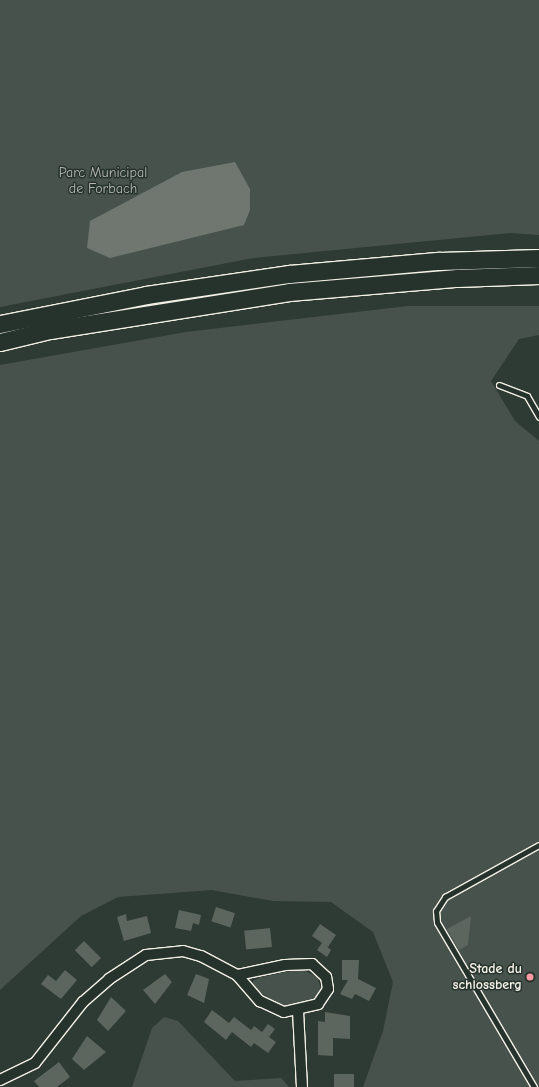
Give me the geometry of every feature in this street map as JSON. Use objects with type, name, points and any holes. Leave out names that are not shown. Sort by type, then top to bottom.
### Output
[{"type":"highway","points":[[0,324],[146,295],[289,274],[439,261],[539,258]]},
{"type":"highway","points":[[0,342],[96,322],[290,292],[457,278],[539,275]]},
{"type":"street","points":[[0,1080],[35,1063],[83,1002],[109,979],[146,955],[183,951],[237,975],[266,1004],[284,1012],[298,1011],[318,1004],[328,989],[326,977],[312,964],[285,965],[237,975]]},
{"type":"street","points":[[298,1011],[302,1087]]},
{"type":"lane","points":[[499,385],[527,396],[539,417]]},
{"type":"lane","points":[[534,1087],[437,922],[436,911],[445,897],[539,845]]},
{"type":"green space","name":"Parc Municipal de Forbach","points":[[0,0],[539,0],[539,235],[510,233],[253,258],[0,307]]},
{"type":"green space","points":[[408,306],[539,306],[539,335],[519,339],[491,381],[515,421],[539,441],[539,1087],[363,1087],[383,1031],[393,982],[373,932],[331,902],[273,901],[212,890],[118,897],[81,916],[0,990],[0,365],[186,332]]},
{"type":"green space","points":[[301,969],[317,977],[321,989],[315,999],[288,1006],[273,1002],[253,986],[253,981],[261,977]]},
{"type":"green space","points":[[164,1017],[178,1021],[235,1081],[281,1078],[289,1087],[132,1087],[152,1028]]},
{"type":"shaded area","points":[[235,162],[250,189],[250,210],[244,225],[110,258],[87,248],[90,221],[182,172]]},
{"type":"building","points":[[216,907],[235,913],[230,927],[211,921]]},
{"type":"building","points":[[179,910],[201,915],[199,925],[193,923],[191,931],[175,928]]},
{"type":"building","points":[[126,914],[127,921],[147,916],[151,933],[124,941],[117,917]]},
{"type":"building","points":[[471,916],[468,945],[459,950],[447,929]]},
{"type":"building","points":[[320,924],[336,935],[328,947],[324,944],[331,950],[327,957],[317,950],[322,943],[312,936]]},
{"type":"building","points":[[270,928],[272,947],[246,950],[244,931]]},
{"type":"building","points":[[84,941],[101,958],[92,967],[75,950]]},
{"type":"building","points":[[342,960],[359,960],[358,979],[376,988],[369,1001],[355,994],[352,999],[340,994],[348,980],[342,980]]},
{"type":"building","points":[[65,970],[77,980],[61,999],[41,984],[48,975],[56,981]]},
{"type":"building","points":[[165,974],[172,982],[155,1004],[143,990]]},
{"type":"building","points":[[196,974],[209,979],[204,1003],[187,995]]},
{"type":"building","points":[[111,997],[126,1011],[108,1031],[97,1020]]},
{"type":"building","points":[[212,1010],[229,1023],[234,1017],[251,1030],[254,1026],[262,1032],[268,1024],[275,1029],[269,1037],[276,1042],[268,1053],[254,1043],[251,1047],[232,1032],[226,1040],[204,1022]]},
{"type":"building","points":[[325,1012],[350,1016],[350,1039],[333,1038],[333,1056],[318,1055],[318,1021],[325,1022]]},
{"type":"building","points":[[87,1036],[106,1052],[84,1070],[72,1059]]},
{"type":"building","points":[[59,1062],[70,1077],[57,1087],[39,1087],[34,1081]]},
{"type":"building","points":[[334,1074],[354,1074],[354,1087],[334,1087]]},
{"type":"place","name":"Stade du schlossberg","points":[[530,977]]}]
